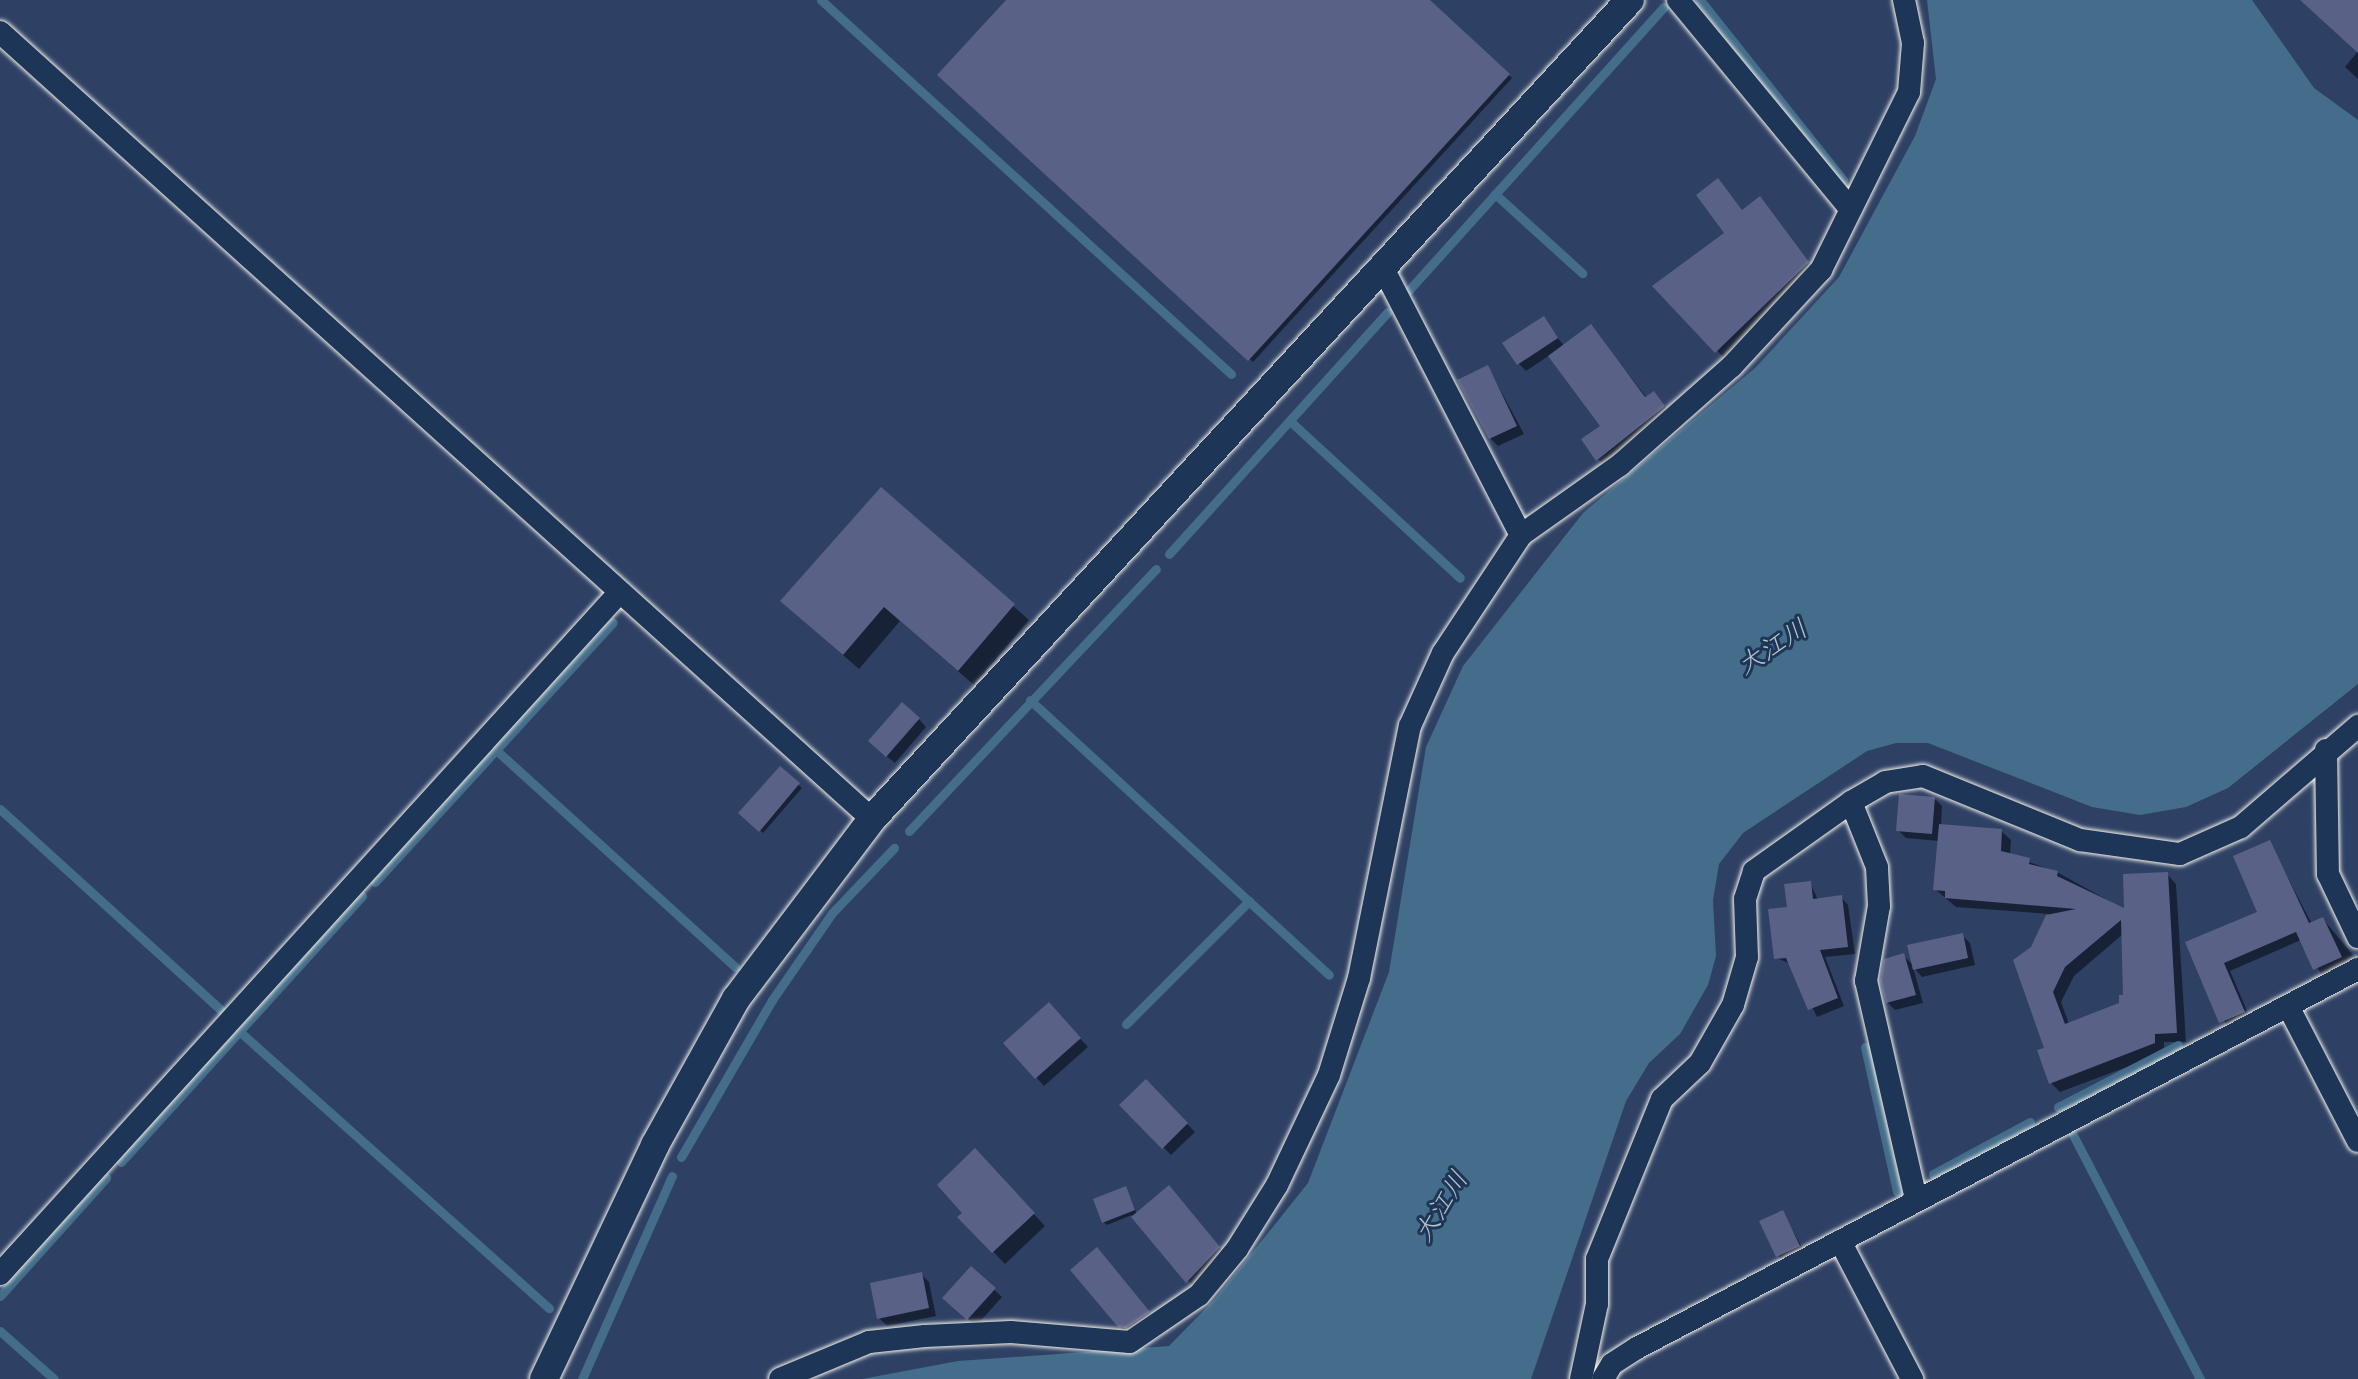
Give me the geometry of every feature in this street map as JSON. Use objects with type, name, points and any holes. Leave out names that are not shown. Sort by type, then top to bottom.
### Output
[{"type":"street","points":[[544,1379],[655,1145],[736,999],[872,819],[1384,270],[1630,0]]},
{"type":"street","points":[[1678,0],[1850,209]]},
{"type":"street","points":[[780,1379],[869,1342],[1011,1332],[1130,1342],[1199,1295],[1237,1249],[1277,1185],[1329,1075],[1359,978],[1410,726],[1443,653],[1521,535],[1620,465],[1732,366],[1821,270],[1909,92],[1913,43],[1904,0]]},
{"type":"street","points":[[0,32],[618,594],[872,819]]},
{"type":"street","points":[[1384,270],[1521,535]]},
{"type":"street","points":[[0,1274],[618,594]]},
{"type":"street","points":[[1581,1379],[1597,1304],[1597,1259],[1662,1099],[1700,1063],[1733,1005],[1747,957],[1745,899],[1754,871],[1851,802],[1885,782],[1923,776],[2080,840],[2180,854],[2241,827],[2326,750],[2358,726]]},
{"type":"street","points":[[2326,750],[2328,874],[2358,937]]},
{"type":"street","points":[[1851,802],[1877,867],[1879,906],[1866,981],[1916,1199]]},
{"type":"street","points":[[1603,1379],[1612,1364],[1637,1348],[2358,969]]},
{"type":"street","points":[[2288,1006],[2358,1141]]},
{"type":"street","points":[[1840,1241],[1912,1379]]},
{"type":"water","name":"大江川","points":[[1927,0],[2252,0],[2314,88],[2358,120],[2358,684],[2228,788],[2186,807],[2140,815],[2092,807],[1928,743],[1896,743],[1867,751],[1743,833],[1719,864],[1713,900],[1716,956],[1708,985],[1680,1034],[1649,1063],[1626,1101],[1531,1379],[862,1379],[958,1361],[1169,1346],[1215,1299],[1308,1183],[1389,972],[1426,747],[1463,666],[1583,513],[1755,368],[1839,277],[1915,136],[1936,79]]},
{"type":"building","points":[[1006,0],[1430,0],[1510,74],[1248,361],[937,75]]},
{"type":"building","points":[[2300,0],[2358,0],[2358,53]]},
{"type":"building","points":[[1718,178],[1742,210],[1760,196],[1809,262],[1715,353],[1652,286],[1724,233],[1696,195]]},
{"type":"building","points":[[1544,316],[1558,338],[1517,365],[1502,343]]},
{"type":"building","points":[[1591,324],[1645,397],[1654,391],[1665,406],[1596,461],[1581,439],[1600,426],[1548,356]]},
{"type":"building","points":[[1488,365],[1517,426],[1489,439],[1457,380]]},
{"type":"building","points":[[881,487],[1015,604],[958,671],[884,607],[843,655],[780,601]]},
{"type":"building","points":[[902,702],[920,718],[886,757],[868,741]]},
{"type":"building","points":[[780,766],[800,783],[759,832],[738,813]]},
{"type":"building","points":[[1899,794],[1935,797],[1932,834],[1896,831]]},
{"type":"building","points":[[1939,824],[2002,829],[2001,851],[2030,858],[2029,864],[2058,871],[2057,876],[2124,908],[2123,874],[2168,872],[2177,1033],[2155,1034],[2155,1043],[2049,1084],[2037,1050],[2044,1048],[2013,960],[2031,947],[2046,915],[2076,909],[1945,898],[1945,891],[1933,890]],"holes":[[[2121,920],[2123,995],[2119,995],[2119,1003],[2065,1024],[2053,992],[2065,967]]]},
{"type":"building","points":[[2270,840],[2309,923],[2323,917],[2342,957],[2313,970],[2296,932],[2224,963],[2245,1012],[2219,1023],[2185,942],[2257,912],[2233,856]]},
{"type":"building","points":[[1811,881],[1813,899],[1842,895],[1848,947],[1820,950],[1838,998],[1808,1010],[1786,958],[1774,959],[1768,909],[1787,907],[1784,884]]},
{"type":"building","points":[[1963,933],[1968,958],[1913,970],[1907,945]]},
{"type":"building","points":[[1904,953],[1916,995],[1886,1003],[1880,981],[1884,959]]},
{"type":"building","points":[[1049,1002],[1081,1038],[1035,1079],[1003,1043]]},
{"type":"building","points":[[1146,1079],[1188,1123],[1162,1149],[1119,1105]]},
{"type":"building","points":[[975,1148],[1035,1213],[992,1253],[957,1217],[962,1213],[937,1185]]},
{"type":"building","points":[[1169,1185],[1220,1247],[1186,1283],[1131,1217]]},
{"type":"building","points":[[1126,1186],[1135,1210],[1102,1223],[1093,1199]]},
{"type":"building","points":[[1783,1210],[1800,1246],[1776,1257],[1759,1221]]},
{"type":"building","points":[[1097,1247],[1150,1312],[1126,1328],[1118,1327],[1070,1270]]},
{"type":"building","points":[[971,1266],[996,1288],[967,1320],[942,1298]]},
{"type":"building","points":[[922,1272],[929,1308],[877,1319],[870,1283]]},
{"type":"waterway","points":[[821,0],[1231,374]]},
{"type":"waterway","points":[[1700,0],[1843,180]]},
{"type":"waterway","points":[[1408,291],[1664,7]]},
{"type":"waterway","points":[[1495,194],[1582,273]]},
{"type":"waterway","points":[[1169,554],[1388,312]]},
{"type":"waterway","points":[[1290,421],[1460,578]]},
{"type":"waterway","points":[[909,831],[1156,569]]},
{"type":"waterway","points":[[375,882],[613,622]]},
{"type":"waterway","points":[[1030,700],[1329,975]]},
{"type":"waterway","points":[[496,750],[735,967]]},
{"type":"waterway","points":[[0,809],[222,1011]]},
{"type":"waterway","points":[[681,1157],[772,1000],[832,913],[894,848]]},
{"type":"waterway","points":[[121,1162],[362,896]]},
{"type":"waterway","points":[[1126,1024],[1249,901]]},
{"type":"waterway","points":[[239,1031],[549,1308]]},
{"type":"waterway","points":[[2058,1107],[2178,1045]]},
{"type":"waterway","points":[[1865,1047],[1897,1191]]},
{"type":"waterway","points":[[1933,1174],[2030,1122]]},
{"type":"waterway","points":[[2073,1135],[2200,1379]]},
{"type":"waterway","points":[[582,1379],[672,1176]]},
{"type":"waterway","points":[[0,1296],[106,1178]]},
{"type":"waterway","points":[[0,1331],[54,1379]]}]
